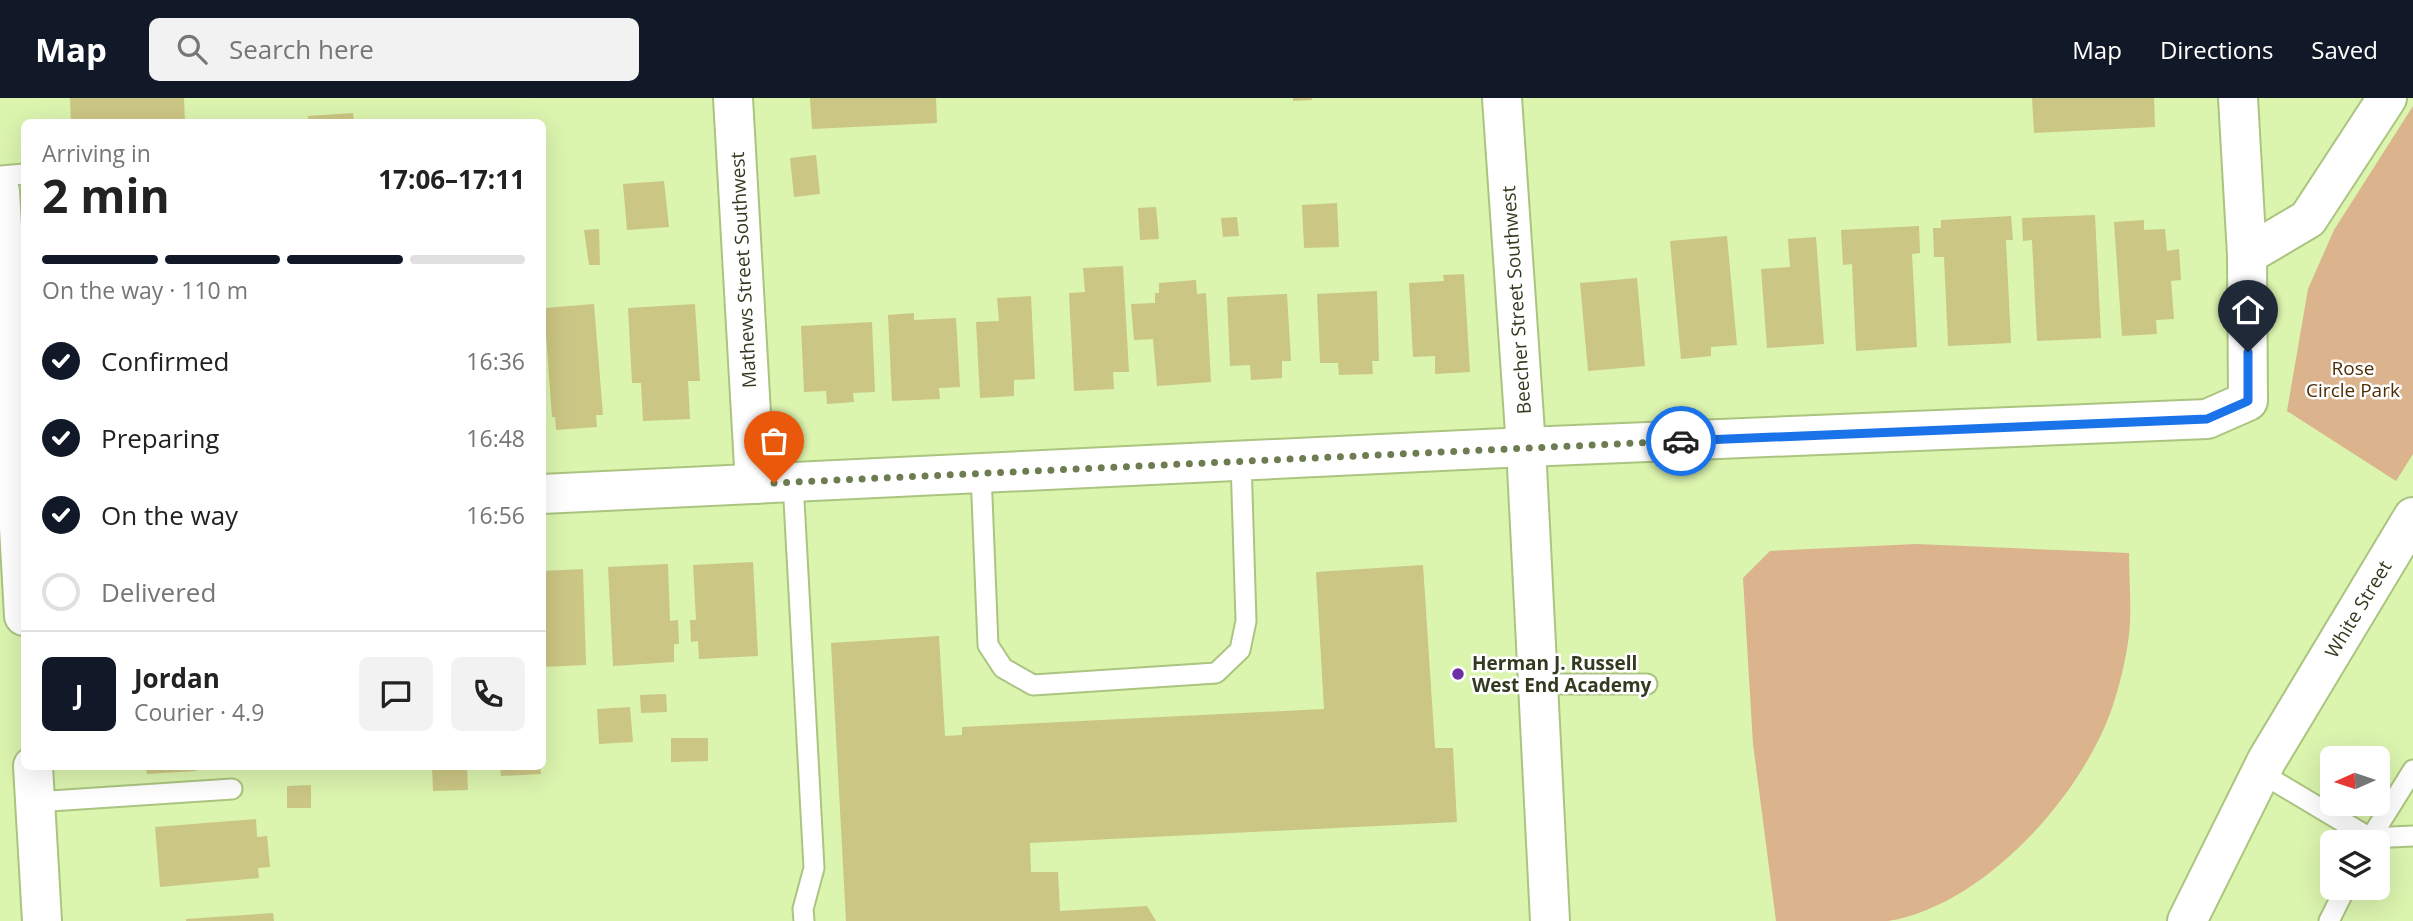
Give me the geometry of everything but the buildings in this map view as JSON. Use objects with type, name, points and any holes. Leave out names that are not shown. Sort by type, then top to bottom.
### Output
[{"type":"street","name":"Mathews Street Southwest","points":[[733,98],[755,484]]},
{"type":"street","name":"Beecher Street Southwest","points":[[1502,98],[1527,447],[1538,684],[1543,912]]},
{"type":"street","points":[[546,494],[1527,447],[2207,419],[2248,401],[2248,255],[2238,98]]},
{"type":"street","points":[[2248,255],[2308,219],[2387,98]]},
{"type":"street","points":[[0,191],[15,520],[21,584]]},
{"type":"street","name":"White Street","points":[[2187,921],[2261,773],[2413,517]]},
{"type":"street","points":[[34,784],[42,921]]},
{"type":"lane","points":[[0,176],[21,174]]},
{"type":"lane","points":[[981,473],[988,645],[1003,668],[1033,685],[1216,673],[1240,650],[1246,621],[1241,460]]},
{"type":"lane","points":[[793,482],[814,868],[799,917]]},
{"type":"lane","points":[[1538,684],[1647,684]]},
{"type":"lane","points":[[2375,830],[2413,770]]},
{"type":"lane","points":[[2261,773],[2353,830]]},
{"type":"lane","points":[[34,784],[232,789]]},
{"type":"lane","points":[[2390,838],[2413,836]]},
{"type":"lane","points":[[2329,921],[2340,900]]},
{"type":"green space","name":"Rose Circle Park","points":[[2413,106],[2413,454],[2396,481],[2287,411],[2308,289],[2334,230]]},
{"type":"green space","points":[[1916,544],[2129,553],[2129,632],[2113,705],[2099,739],[2079,774],[2054,809],[2026,841],[1994,870],[1960,893],[1924,911],[1888,921],[1776,921],[1753,744],[1743,578],[1770,551]]},
{"type":"way so far","points":[[774,483],[1681,441]]},
{"type":"place","name":"Herman J. Russell West End Academy","points":[[1458,674]]},
{"type":"route","points":[[1681,441],[2207,419],[2248,401],[2248,352]]}]
